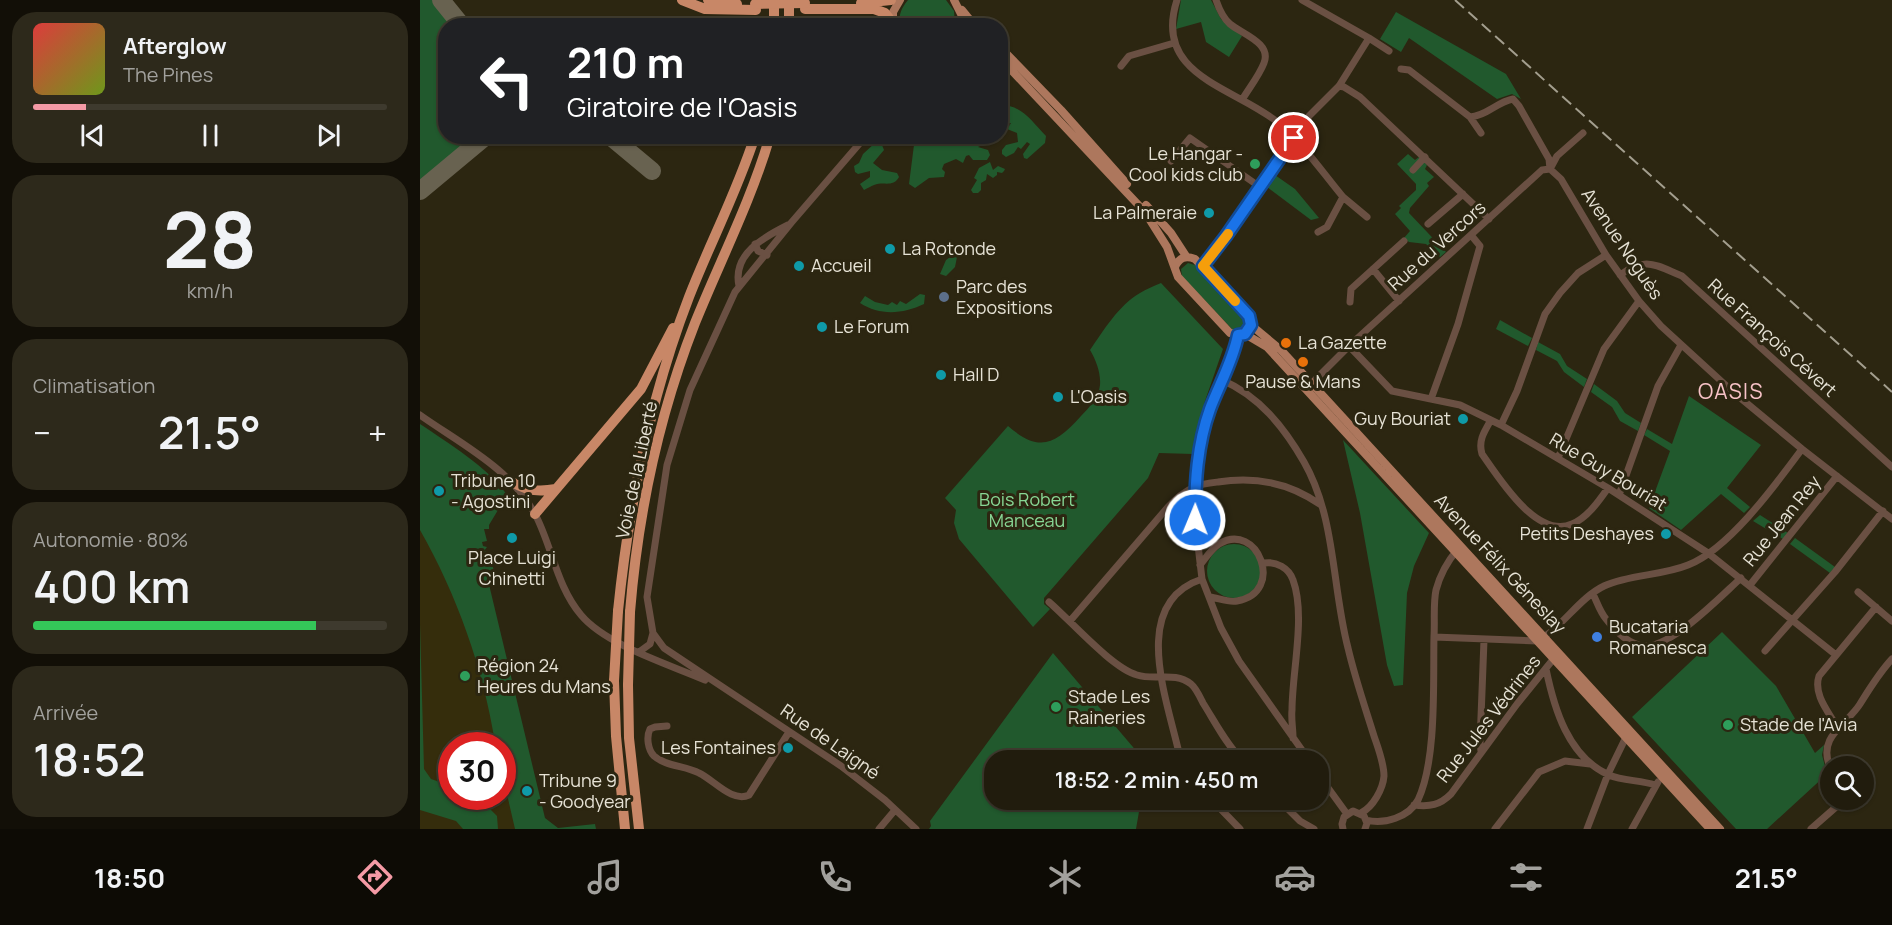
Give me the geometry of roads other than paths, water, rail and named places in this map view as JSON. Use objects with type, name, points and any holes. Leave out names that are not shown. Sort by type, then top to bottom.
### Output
[{"type":"highway","points":[[682,0],[705,9],[805,6],[891,0]]},
{"type":"highway","points":[[708,0],[755,7]]},
{"type":"highway","points":[[774,0],[774,18]]},
{"type":"highway","points":[[789,0],[789,18]]},
{"type":"highway","points":[[805,6],[874,9],[885,13],[888,18]]},
{"type":"highway","name":"Voie de la Liberté","points":[[625,829],[616,736],[614,681],[626,535],[640,459],[662,379],[689,296],[742,176],[752,144]]},
{"type":"highway","name":"Voie de la Liberté","points":[[639,829],[629,738],[628,685],[630,612],[639,532],[660,432],[675,380],[694,325],[738,221],[767,144]]},
{"type":"highway","points":[[738,221],[759,184],[774,144]]},
{"type":"highway","points":[[535,514],[641,389],[689,296]]},
{"type":"highway","points":[[514,483],[538,492],[556,489]]},
{"type":"main road","points":[[892,18],[893,12],[900,0]]},
{"type":"main road","points":[[956,3],[962,18]]},
{"type":"main road","points":[[956,3],[968,18]]},
{"type":"main road","points":[[1008,55],[1061,110],[1166,227],[1186,256],[1181,258],[1175,267]]},
{"type":"main road","points":[[1008,66],[1145,212],[1162,237],[1175,267]]},
{"type":"main road","name":"Avenue Félix Géneslay","points":[[1186,256],[1195,259],[1203,266],[1249,316],[1251,325],[1272,341],[1308,386]]},
{"type":"main road","name":"Avenue Félix Géneslay","points":[[1175,267],[1178,277],[1230,333],[1241,335],[1267,347],[1308,386],[1628,734],[1710,829]]},
{"type":"main road","points":[[1241,335],[1251,325]]},
{"type":"main road","name":"Avenue Félix Géneslay","points":[[1665,775],[1720,829]]},
{"type":"street","points":[[1177,0],[1172,16],[1174,43],[1187,64],[1201,78],[1265,113],[1294,138],[1343,197],[1367,217]]},
{"type":"street","points":[[1216,0],[1223,16],[1259,44],[1265,54],[1265,62],[1242,100]]},
{"type":"street","points":[[1302,0],[1389,51]]},
{"type":"street","points":[[1203,266],[1309,116],[1339,86],[1369,38]]},
{"type":"street","points":[[1121,66],[1129,56],[1174,43]]},
{"type":"street","points":[[1401,69],[1409,70],[1470,117],[1481,133]]},
{"type":"street","points":[[1339,86],[1360,97],[1489,219]]},
{"type":"street","name":"Avenue Noguès","points":[[1470,117],[1478,116],[1506,100],[1513,99],[1520,106],[1549,159],[1550,169],[1561,179],[1606,255],[1639,301],[1681,345],[1802,449],[1891,517]]},
{"type":"street","name":"Rue du Vercors","points":[[1308,386],[1542,171],[1550,169],[1557,156],[1583,133]]},
{"type":"street","points":[[1171,161],[1190,138],[1260,187]]},
{"type":"street","points":[[639,651],[650,644],[653,633],[647,597],[667,465],[690,390],[739,286],[859,144]]},
{"type":"street","points":[[1413,170],[1425,157]]},
{"type":"street","points":[[1428,224],[1463,194]]},
{"type":"street","points":[[1318,232],[1327,227],[1343,197]]},
{"type":"street","points":[[739,286],[738,271],[748,250],[791,223]]},
{"type":"street","points":[[1431,399],[1458,324],[1480,246],[1471,235]]},
{"type":"street","points":[[1350,302],[1351,289],[1404,241]]},
{"type":"street","points":[[755,244],[758,251],[767,255]]},
{"type":"street","points":[[1501,425],[1517,391],[1545,314],[1578,273],[1606,255]]},
{"type":"street","name":"Rue François Cévert","points":[[1620,275],[1634,266],[1647,263],[1682,276],[1892,467]]},
{"type":"street","points":[[1373,269],[1399,301]]},
{"type":"street","points":[[1558,458],[1604,349],[1639,301]]},
{"type":"street","points":[[1241,335],[1209,411],[1200,444],[1195,486],[1195,520],[1202,579],[1221,628],[1239,661],[1301,750]]},
{"type":"street","points":[[1619,495],[1658,386],[1681,345]]},
{"type":"street","name":"Rue Guy Bouriat","points":[[1349,346],[1392,391],[1460,405],[1501,425],[1619,495],[1708,553],[1836,656]]},
{"type":"street","points":[[1222,380],[1248,394],[1278,424],[1305,463],[1321,504],[1347,646],[1379,752],[1384,777],[1376,798],[1361,813]]},
{"type":"street","points":[[420,415],[514,483],[535,514],[562,581],[580,614],[605,634],[721,687]]},
{"type":"street","points":[[1491,420],[1479,445],[1482,454],[1519,504],[1541,520],[1560,527],[1574,524],[1592,509],[1608,488]]},
{"type":"street","points":[[1434,637],[1484,640],[1540,639],[1603,587],[1688,565],[1708,553],[1752,513],[1802,449]]},
{"type":"street","name":"Rue Jean Rey","points":[[1750,585],[1837,476]]},
{"type":"street","points":[[1070,621],[1168,507],[1195,486],[1230,480],[1266,481],[1296,489],[1321,504]]},
{"type":"street","points":[[1765,651],[1834,572],[1883,511]]},
{"type":"street","points":[[1200,565],[1218,545],[1230,540],[1240,540],[1248,544],[1264,563],[1276,564],[1288,572],[1293,579],[1296,592],[1298,636],[1292,711],[1293,739]]},
{"type":"street","points":[[1343,829],[1343,819],[1353,811],[1361,813],[1366,820],[1374,822],[1392,819],[1406,813],[1414,805],[1424,781],[1431,745],[1436,592],[1447,562],[1458,549]]},
{"type":"street","points":[[1210,597],[1232,602],[1249,597],[1262,583],[1264,563]]},
{"type":"street","points":[[1593,594],[1605,618],[1624,639],[1645,646],[1661,643],[1695,620],[1741,578]]},
{"type":"street","points":[[1178,750],[1157,649],[1158,630],[1171,599],[1182,589],[1202,579]]},
{"type":"street","points":[[1858,592],[1892,621]]},
{"type":"street","points":[[1049,602],[1119,667],[1138,676],[1180,678],[1192,685],[1234,750]]},
{"type":"street","points":[[1837,727],[1818,694],[1816,685],[1819,676],[1876,607]]},
{"type":"street","points":[[653,633],[664,648],[721,687]]},
{"type":"street","points":[[1481,751],[1484,640]]},
{"type":"street","name":"Rue Jules Védrines","points":[[1414,805],[1441,804],[1557,656]]},
{"type":"street","points":[[1826,756],[1837,727],[1858,707],[1878,675],[1892,659]]},
{"type":"street","points":[[1546,669],[1555,707],[1562,724],[1590,764]]},
{"type":"street","name":"Rue de Laigné","points":[[721,687],[740,697],[841,766],[916,829]]},
{"type":"street","points":[[666,726],[650,729],[648,744],[652,754],[659,759],[699,772],[736,797],[743,798],[749,795],[789,732]]},
{"type":"street","points":[[1587,829],[1608,774],[1628,734]]},
{"type":"street","points":[[1494,829],[1539,772],[1565,761],[1590,764],[1608,774],[1655,785]]},
{"type":"street","points":[[1632,829],[1655,785],[1665,775]]},
{"type":"street","points":[[1329,789],[1347,814]]},
{"type":"street","points":[[879,829],[895,810]]},
{"type":"street","points":[[1222,810],[1240,829]]},
{"type":"street","points":[[1289,810],[1300,821],[1314,829]]},
{"type":"street","points":[[1811,829],[1833,810]]},
{"type":"street","points":[[1365,829],[1366,820]]},
{"type":"railway","points":[[1455,0],[1892,392]]},
{"type":"place","name":"Le Hangar - Cool kids club","points":[[1255,164]]},
{"type":"place","name":"La Palmeraie","points":[[1209,213]]},
{"type":"place","name":"La Rotonde","points":[[890,249]]},
{"type":"place","name":"Accueil","points":[[799,266]]},
{"type":"place","name":"Parc des Expositions","points":[[944,297]]},
{"type":"place","name":"Le Forum","points":[[822,327]]},
{"type":"place","name":"La Gazette","points":[[1286,343]]},
{"type":"place","name":"Pause & Mans","points":[[1303,362]]},
{"type":"place","name":"Hall D","points":[[941,375]]},
{"type":"place","name":"L'Oasis","points":[[1058,397]]},
{"type":"place","name":"Guy Bouriat","points":[[1463,419]]},
{"type":"place","name":"Tribune 10 - Agostini","points":[[439,491]]},
{"type":"place","name":"Petits Deshayes","points":[[1666,534]]},
{"type":"place","name":"Place Luigi Chinetti","points":[[512,538]]},
{"type":"place","name":"Bucataria Romanesca","points":[[1597,637]]},
{"type":"place","name":"Région 24 Heures du Mans","points":[[465,676]]},
{"type":"place","name":"Stade Les Raineries","points":[[1056,707]]},
{"type":"place","name":"Stade de l'Avia","points":[[1728,725]]},
{"type":"place","name":"Les Fontaines","points":[[788,748]]},
{"type":"place","name":"Tribune 9 - Goodyear","points":[[527,791]]},
{"type":"district","name":"OASIS","points":[[1731,392]]},
{"type":"park label","name":"Bois Robert Manceau","points":[[1027,510]]}]
